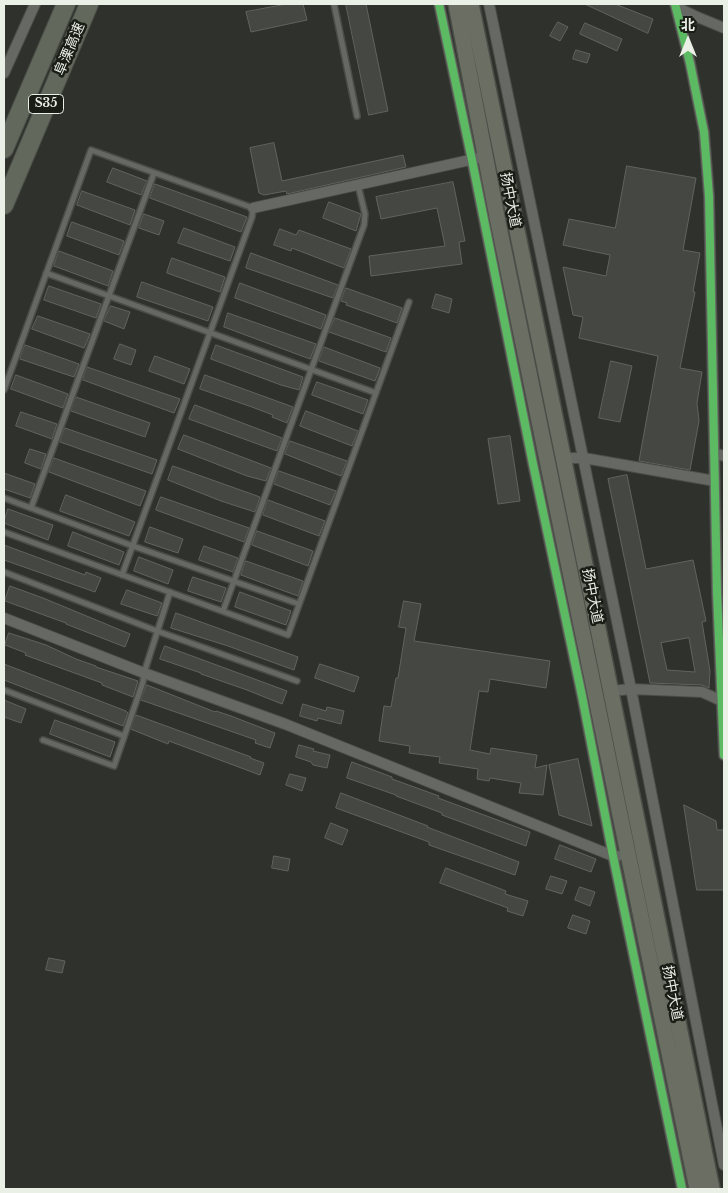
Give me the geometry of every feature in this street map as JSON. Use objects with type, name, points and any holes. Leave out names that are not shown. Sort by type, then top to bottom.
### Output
[{"type":"highway","name":"阜溧高速","points":[[4,149],[66,4]]},
{"type":"highway","name":"阜溧高速","points":[[4,205],[90,4]]},
{"type":"main road","name":"扬中大道","points":[[456,4],[479,158],[506,259],[697,1189]]},
{"type":"main road","name":"扬中大道","points":[[471,4],[712,1189]]},
{"type":"main road","points":[[506,259],[521,255]]},
{"type":"main road","points":[[547,461],[564,458]]},
{"type":"main road","points":[[595,693],[612,691]]},
{"type":"main road","points":[[628,856],[644,853]]},
{"type":"street","points":[[4,73],[35,4]]},
{"type":"street","points":[[439,4],[479,158],[533,464],[582,696],[612,856],[682,1189]]},
{"type":"street","points":[[489,4],[631,689],[724,1165]]},
{"type":"street","points":[[676,5],[695,16],[724,28]]},
{"type":"street","points":[[676,5],[704,132],[709,196],[719,454],[715,481],[717,593],[724,755]]},
{"type":"street","points":[[253,208],[501,153]]},
{"type":"street","points":[[564,458],[584,458],[715,481]]},
{"type":"street","points":[[4,618],[144,673],[284,724],[612,856],[628,856]]},
{"type":"street","points":[[612,691],[631,689],[702,692],[723,701]]},
{"type":"lane","points":[[334,4],[357,116]]},
{"type":"lane","points":[[4,390],[91,150],[253,208],[252,217],[122,575]]},
{"type":"lane","points":[[31,508],[154,173]]},
{"type":"lane","points":[[223,611],[364,225],[365,214],[358,185]]},
{"type":"lane","points":[[46,273],[376,392]]},
{"type":"lane","points":[[4,532],[288,635],[409,302]]},
{"type":"lane","points":[[4,498],[133,546],[299,604]]},
{"type":"lane","points":[[4,572],[158,631],[297,681]]},
{"type":"lane","points":[[43,740],[114,766],[143,682],[144,673],[170,592]]},
{"type":"lane","points":[[4,690],[124,736]]},
{"type":"building","points":[[287,4],[303,4],[307,20],[251,32],[246,12]]},
{"type":"building","points":[[346,4],[366,4],[388,111],[369,115]]},
{"type":"building","points":[[585,4],[615,4],[653,19],[648,33]]},
{"type":"building","points":[[558,22],[568,27],[560,41],[550,36]]},
{"type":"building","points":[[585,23],[622,39],[617,51],[580,34]]},
{"type":"building","points":[[576,50],[590,54],[587,63],[573,59]]},
{"type":"building","points":[[274,143],[282,181],[403,155],[406,167],[287,194],[286,191],[264,195],[259,193],[250,148]]},
{"type":"building","points":[[627,166],[696,178],[683,250],[700,253],[693,292],[695,292],[680,368],[702,372],[697,403],[699,421],[690,470],[639,461],[658,356],[579,338],[583,317],[573,315],[563,267],[606,276],[610,255],[563,245],[569,219],[615,228]]},
{"type":"building","points":[[113,168],[147,181],[141,195],[107,182]]},
{"type":"building","points":[[453,182],[465,241],[459,242],[462,264],[371,276],[369,256],[445,246],[437,208],[381,219],[376,197]]},
{"type":"building","points":[[155,184],[247,217],[241,232],[150,198]]},
{"type":"building","points":[[82,191],[135,210],[130,225],[77,205]]},
{"type":"building","points":[[329,202],[361,214],[356,231],[323,218]]},
{"type":"building","points":[[144,214],[164,221],[159,235],[139,228]]},
{"type":"building","points":[[72,222],[124,241],[119,255],[67,236]]},
{"type":"building","points":[[184,228],[235,247],[230,261],[178,243]]},
{"type":"building","points":[[280,229],[296,235],[299,230],[351,249],[344,268],[292,248],[291,251],[274,245]]},
{"type":"building","points":[[59,251],[113,271],[108,286],[54,266]]},
{"type":"building","points":[[251,253],[338,285],[333,298],[246,268]]},
{"type":"building","points":[[172,258],[225,277],[220,292],[167,273]]},
{"type":"building","points":[[142,282],[213,307],[208,321],[137,297]]},
{"type":"building","points":[[240,283],[326,315],[321,329],[235,298]]},
{"type":"building","points":[[49,286],[101,304],[96,318],[44,300]]},
{"type":"building","points":[[346,288],[402,308],[397,323],[346,305],[347,303],[341,301]]},
{"type":"building","points":[[436,294],[452,299],[449,313],[432,308]]},
{"type":"building","points":[[111,306],[130,312],[124,329],[104,321]]},
{"type":"building","points":[[228,313],[316,344],[310,359],[224,327]]},
{"type":"building","points":[[38,316],[90,334],[84,348],[32,329]]},
{"type":"building","points":[[335,318],[391,338],[386,352],[329,332]]},
{"type":"building","points":[[120,344],[136,350],[131,365],[114,359]]},
{"type":"building","points":[[25,345],[79,364],[74,377],[20,359]]},
{"type":"building","points":[[216,345],[303,377],[299,390],[211,359]]},
{"type":"building","points":[[324,347],[380,368],[375,381],[319,361]]},
{"type":"building","points":[[155,356],[190,369],[184,384],[149,371]]},
{"type":"building","points":[[611,361],[632,366],[620,422],[599,418]]},
{"type":"building","points":[[87,367],[180,399],[174,413],[83,380]]},
{"type":"building","points":[[16,375],[68,394],[63,408],[11,389]]},
{"type":"building","points":[[205,375],[293,407],[287,423],[272,417],[273,415],[200,389]]},
{"type":"building","points":[[317,382],[368,400],[363,414],[312,395]]},
{"type":"building","points":[[76,397],[150,423],[145,437],[71,411]]},
{"type":"building","points":[[195,405],[282,438],[277,451],[189,419]]},
{"type":"building","points":[[306,411],[358,431],[352,446],[300,426]]},
{"type":"building","points":[[21,412],[57,424],[52,439],[16,426]]},
{"type":"building","points":[[65,428],[157,460],[152,474],[60,442]]},
{"type":"building","points":[[184,435],[271,468],[266,481],[247,476],[178,449]]},
{"type":"building","points":[[510,436],[520,501],[498,504],[488,439]]},
{"type":"building","points":[[290,441],[347,461],[341,476],[285,454]]},
{"type":"building","points":[[30,449],[46,454],[41,469],[25,463]]},
{"type":"building","points":[[54,458],[146,491],[140,506],[49,472]]},
{"type":"building","points":[[173,466],[260,497],[255,512],[168,480]]},
{"type":"building","points":[[279,471],[336,491],[330,505],[274,484]]},
{"type":"building","points":[[4,473],[35,484],[30,498],[4,489]]},
{"type":"building","points":[[627,475],[646,569],[693,560],[706,621],[702,622],[710,671],[709,688],[702,685],[650,683],[608,479]],"holes":[[[689,638],[695,672],[667,670],[661,643]]]},
{"type":"building","points":[[66,495],[135,522],[129,536],[60,511]]},
{"type":"building","points":[[161,497],[249,528],[244,542],[156,510]]},
{"type":"building","points":[[268,500],[325,521],[319,536],[263,515]]},
{"type":"building","points":[[8,509],[53,525],[48,540],[4,523]]},
{"type":"building","points":[[150,527],[183,539],[178,553],[145,542]]},
{"type":"building","points":[[257,531],[313,551],[308,566],[252,545]]},
{"type":"building","points":[[73,532],[124,552],[119,565],[68,546]]},
{"type":"building","points":[[4,545],[85,575],[86,572],[101,578],[95,592],[4,560]]},
{"type":"building","points":[[204,546],[238,558],[233,572],[199,560]]},
{"type":"building","points":[[139,557],[173,570],[168,584],[134,571]]},
{"type":"building","points":[[246,561],[303,581],[298,596],[241,575]]},
{"type":"building","points":[[193,577],[226,588],[221,602],[188,591]]},
{"type":"building","points":[[10,586],[130,634],[125,647],[5,601]]},
{"type":"building","points":[[127,590],[162,603],[157,616],[121,604]]},
{"type":"building","points":[[240,592],[291,611],[286,625],[235,607]]},
{"type":"building","points":[[404,601],[421,604],[414,641],[550,661],[546,688],[490,679],[488,692],[479,691],[470,750],[490,754],[491,748],[537,755],[535,768],[547,765],[543,795],[519,793],[521,783],[490,778],[489,781],[477,779],[478,769],[439,763],[440,757],[409,753],[410,746],[379,741],[384,706],[391,707],[396,678],[398,678],[406,628],[399,627]]},
{"type":"building","points":[[176,613],[298,657],[294,670],[171,628]]},
{"type":"building","points":[[9,633],[46,645],[96,667],[138,681],[133,697],[102,685],[102,683],[25,655],[26,653],[5,645]]},
{"type":"building","points":[[165,646],[287,691],[282,704],[160,659]]},
{"type":"building","points":[[4,664],[126,711],[128,713],[123,726],[4,680]]},
{"type":"building","points":[[320,664],[359,677],[354,692],[315,678]]},
{"type":"building","points":[[147,685],[275,733],[270,748],[255,743],[256,740],[141,700]]},
{"type":"building","points":[[4,700],[26,709],[21,723],[4,717]]},
{"type":"building","points":[[303,704],[326,711],[327,707],[344,711],[341,724],[318,718],[317,721],[300,716]]},
{"type":"building","points":[[136,715],[264,763],[260,775],[169,741],[168,744],[133,730],[131,729]]},
{"type":"building","points":[[55,720],[115,742],[110,757],[50,734]]},
{"type":"building","points":[[299,745],[330,755],[327,768],[313,765],[311,762],[296,757]]},
{"type":"building","points":[[578,759],[592,826],[559,815],[549,765]]},
{"type":"building","points":[[352,762],[439,796],[438,798],[530,832],[526,846],[442,815],[442,813],[396,795],[347,778]]},
{"type":"building","points":[[290,774],[306,778],[302,791],[286,785]]},
{"type":"building","points":[[341,793],[519,862],[515,875],[429,845],[429,842],[336,808]]},
{"type":"building","points":[[684,805],[716,821],[717,830],[724,830],[724,890],[697,890]]},
{"type":"building","points":[[331,823],[348,830],[342,845],[325,838]]},
{"type":"building","points":[[560,845],[596,859],[591,872],[555,859]]},
{"type":"building","points":[[274,856],[290,859],[288,871],[272,868]]},
{"type":"building","points":[[446,868],[506,891],[505,894],[528,901],[523,916],[507,911],[508,908],[440,883]]},
{"type":"building","points":[[551,876],[567,881],[562,894],[546,889]]},
{"type":"building","points":[[580,887],[595,892],[590,906],[575,900]]},
{"type":"building","points":[[573,915],[590,921],[586,934],[568,928]]},
{"type":"building","points":[[49,958],[65,961],[62,973],[46,970]]},
{"type":"cycle path","points":[[439,4],[682,1189]]},
{"type":"cycle path","points":[[675,4],[690,63],[704,132],[709,196],[717,593],[724,755]]}]
